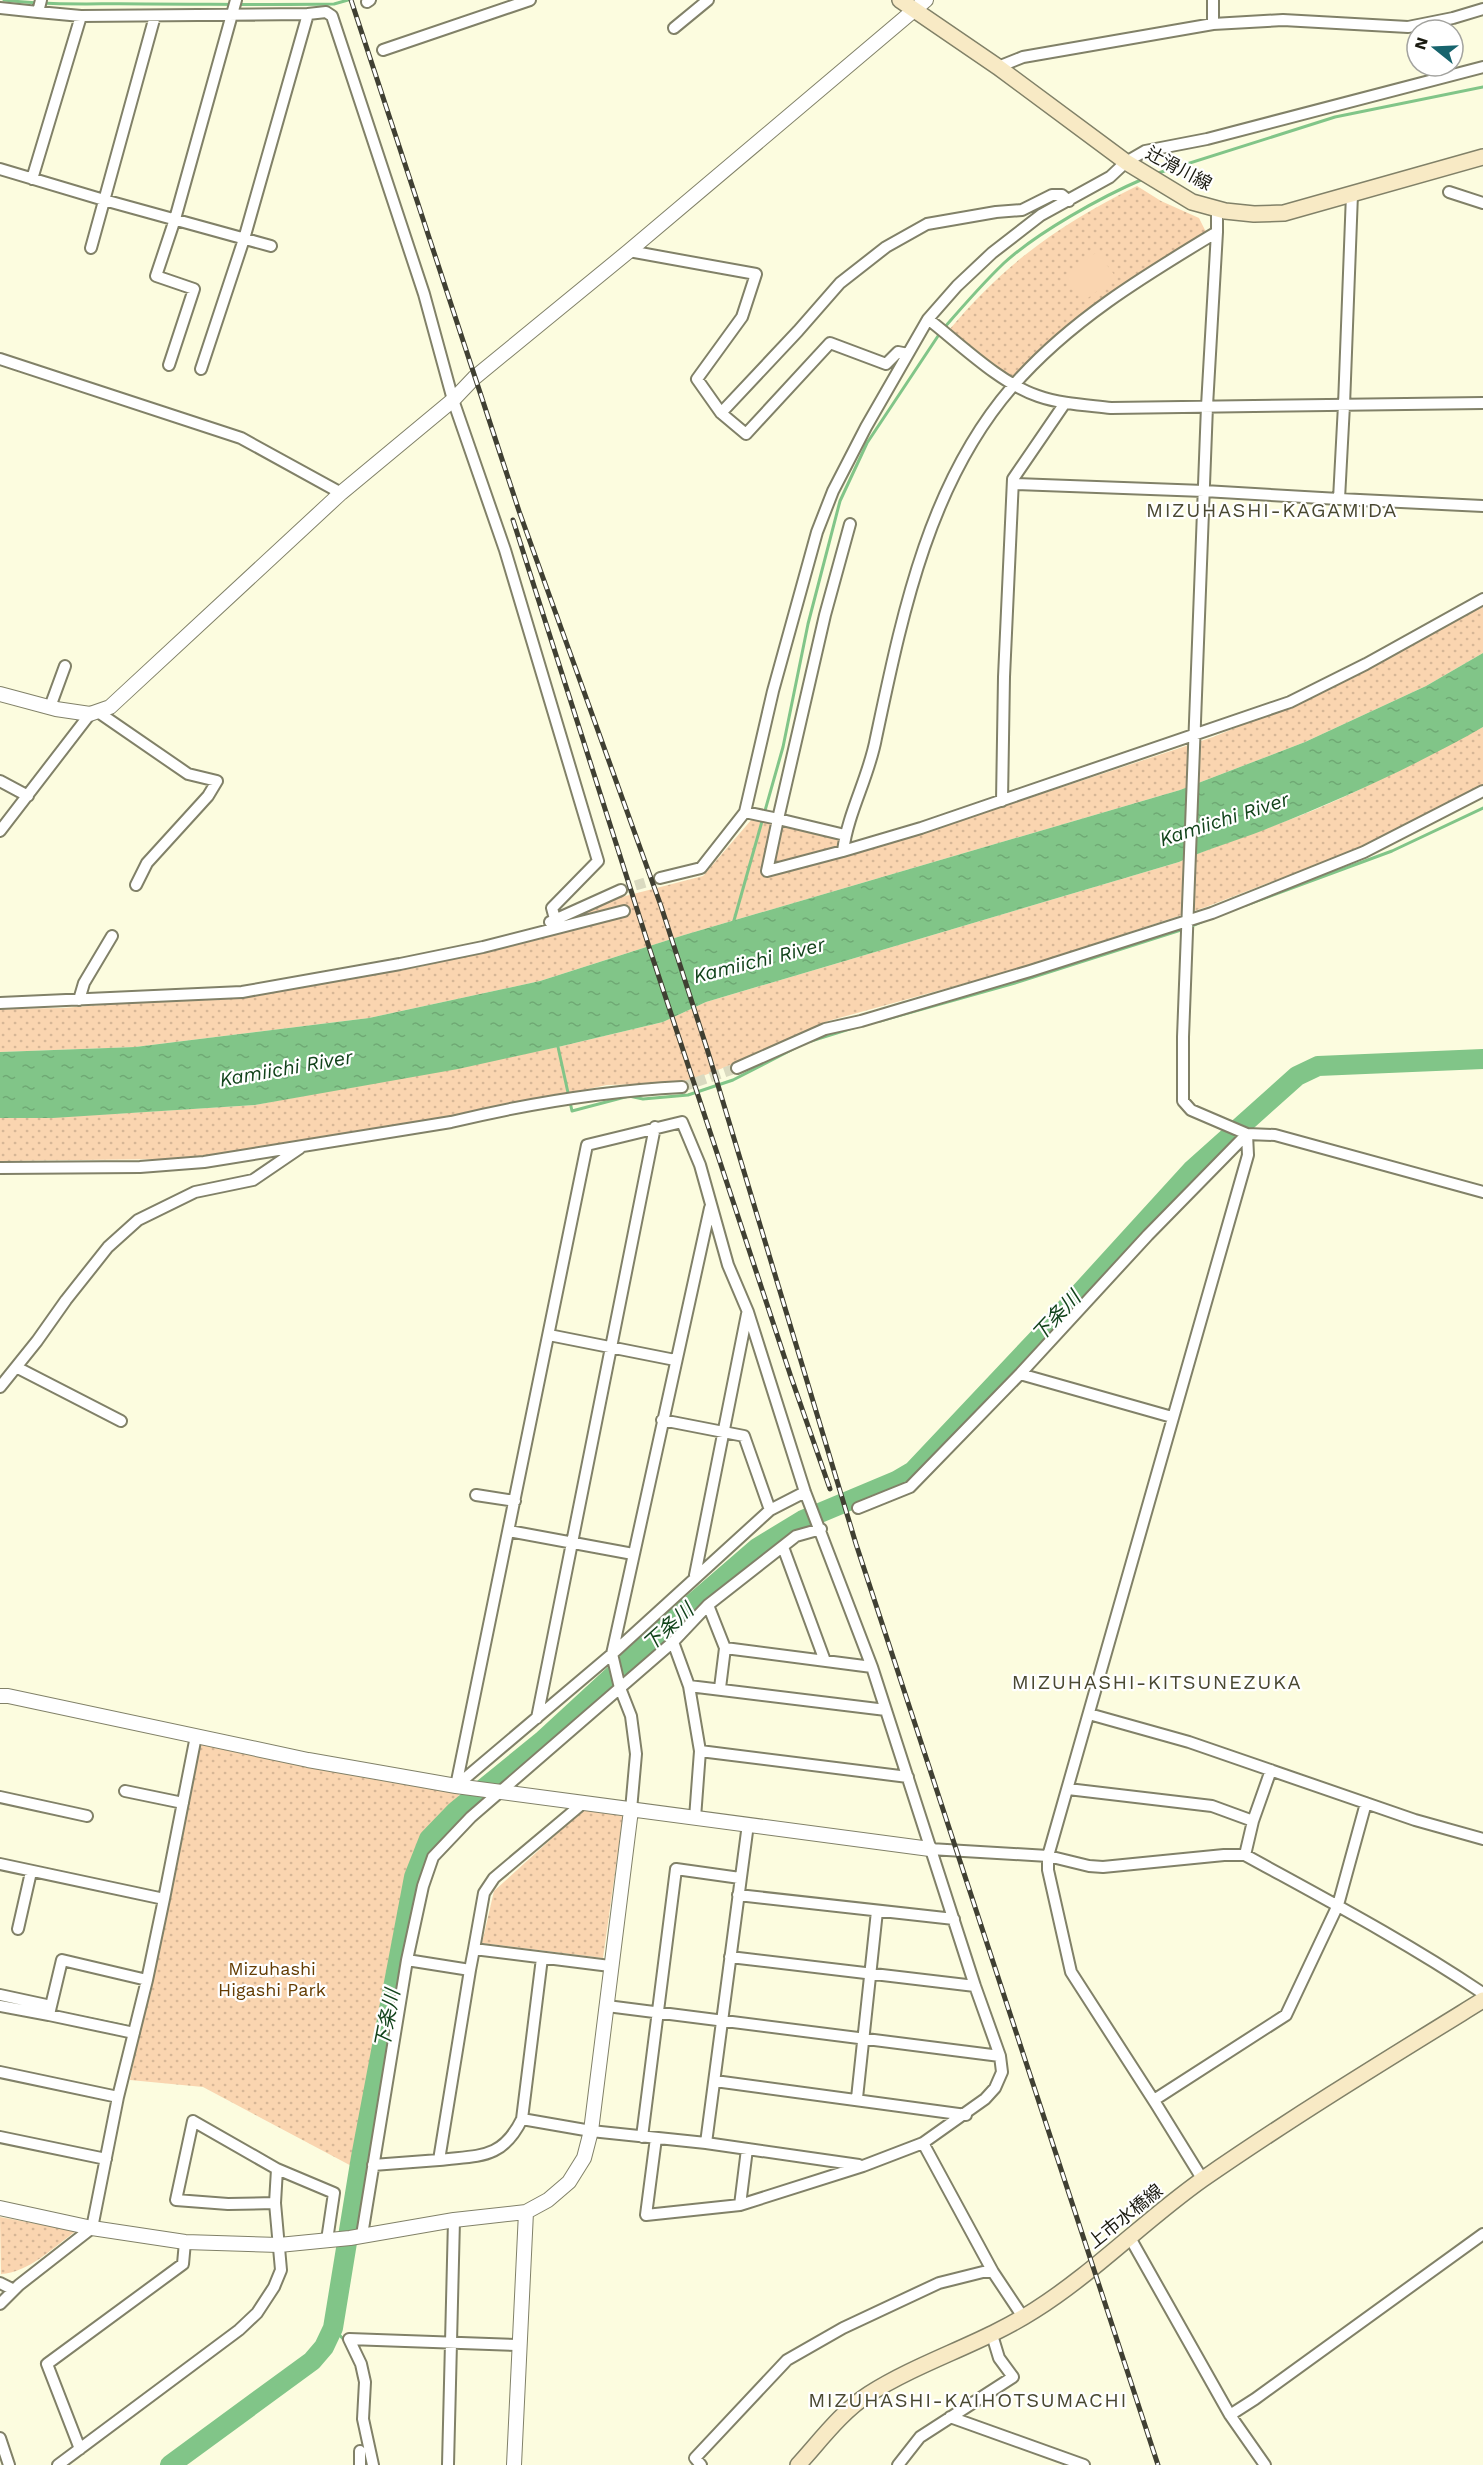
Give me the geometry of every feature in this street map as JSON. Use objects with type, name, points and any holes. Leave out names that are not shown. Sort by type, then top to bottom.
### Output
[{"type":"main road","name":"辻滑川線","points":[[900,0],[921,5],[998,67],[1129,164],[1192,202],[1254,214],[1284,213],[1483,157]]},
{"type":"main road","name":"上市水橋線","points":[[798,2465],[841,2417],[867,2395],[898,2378],[992,2335],[1023,2317],[1092,2268],[1129,2236],[1203,2180],[1483,1998]]},
{"type":"street","points":[[38,12],[41,0]]},
{"type":"street","points":[[169,365],[194,289],[156,276],[175,219],[236,0]]},
{"type":"street","points":[[383,50],[530,0]]},
{"type":"street","points":[[674,28],[706,0]]},
{"type":"street","points":[[1213,0],[1213,24]]},
{"type":"street","points":[[0,831],[94,713],[110,707],[341,493],[453,400],[474,378],[629,252],[921,5]]},
{"type":"street","points":[[0,8],[81,16],[233,16],[326,12],[332,16],[424,294],[453,400],[504,550],[598,861],[552,908],[555,919]]},
{"type":"street","points":[[998,67],[1023,57],[1213,24],[1283,20],[1408,27],[1483,9]]},
{"type":"street","points":[[201,369],[244,239],[308,14]]},
{"type":"street","points":[[33,179],[81,16]]},
{"type":"street","points":[[90,248],[155,16]]},
{"type":"street","points":[[660,878],[701,868],[745,812],[772,691],[817,532],[833,491],[928,319],[957,286],[992,252],[1041,215],[1110,177],[1145,151],[1207,139],[1483,67]]},
{"type":"street","points":[[0,169],[270,246]]},
{"type":"street","points":[[1449,192],[1483,203]]},
{"type":"street","points":[[1338,499],[1352,194]]},
{"type":"street","points":[[721,412],[840,283],[886,247],[927,224],[996,212],[1022,210],[1052,195],[1062,195],[1069,201]]},
{"type":"street","points":[[1217,208],[1207,406],[1182,1101],[1191,1110],[1248,1134],[1275,1135],[1483,1192]]},
{"type":"street","points":[[843,851],[845,835],[875,743],[895,647],[930,529],[960,464],[994,410],[1013,386],[1067,334],[1116,296],[1217,232]]},
{"type":"street","points":[[629,252],[756,274],[742,317],[697,379],[721,412],[746,434],[830,343],[886,364],[898,352],[908,354]]},
{"type":"street","points":[[928,319],[1013,386],[1037,396],[1065,403],[1111,408],[1483,403]]},
{"type":"street","points":[[0,359],[241,438],[341,493]]},
{"type":"street","points":[[1002,801],[1004,677],[1013,479],[1065,403]]},
{"type":"street","points":[[1013,484],[1204,491],[1483,506]]},
{"type":"street","points":[[850,524],[825,615],[767,871],[921,828],[1195,739],[1290,702],[1366,664],[1483,599]]},
{"type":"street","points":[[50,707],[64,666]]},
{"type":"street","points":[[0,694],[50,707],[94,713],[188,774],[217,781],[208,796],[147,862],[136,885]]},
{"type":"street","points":[[0,781],[28,796]]},
{"type":"street","points":[[737,1068],[825,1029],[861,1021],[1030,971],[1212,913],[1364,852],[1483,791]]},
{"type":"street","points":[[745,812],[845,835]]},
{"type":"street","points":[[532,934],[555,919],[621,890]]},
{"type":"street","points":[[0,1003],[242,992],[400,964],[624,911]]},
{"type":"street","points":[[79,1000],[84,983],[112,936]]},
{"type":"street","points":[[0,1168],[140,1167],[204,1162],[451,1122],[485,1114],[628,1090],[682,1087]]},
{"type":"street","points":[[462,1787],[509,1531],[587,1145],[682,1122],[700,1166],[728,1265],[748,1312],[806,1495],[872,1667],[975,1986],[1000,2056],[1002,2072],[995,2088],[966,2115],[924,2143],[862,2166],[740,2205],[646,2215],[656,2138]]},
{"type":"street","points":[[537,1718],[609,1347],[655,1127]]},
{"type":"street","points":[[858,1508],[910,1487],[1020,1374],[1148,1235],[1248,1134]]},
{"type":"street","points":[[1203,2180],[1071,1972],[1048,1870],[1048,1856],[1248,1155],[1248,1134]]},
{"type":"street","points":[[0,1387],[108,1247],[138,1220],[195,1192],[254,1180],[303,1146]]},
{"type":"street","points":[[0,2208],[93,2229],[186,2242],[279,2245],[526,2212],[548,2200],[569,2182],[584,2158],[591,2131],[636,1754],[631,1716],[619,1684],[613,1657],[633,1554],[710,1207]]},
{"type":"street","points":[[695,1576],[748,1312]]},
{"type":"street","points":[[549,1335],[675,1360]]},
{"type":"street","points":[[16,1367],[120,1421]]},
{"type":"street","points":[[1020,1374],[1172,1417]]},
{"type":"street","points":[[662,1420],[744,1436],[770,1510]]},
{"type":"street","points":[[476,1495],[515,1501]]},
{"type":"street","points":[[462,1787],[537,1718],[613,1657],[695,1576],[770,1510],[806,1495]]},
{"type":"street","points":[[356,2236],[373,2165],[407,1960],[423,1886],[433,1857],[496,1792],[619,1684],[673,1642],[708,1605],[796,1536],[819,1525]]},
{"type":"street","points":[[509,1531],[633,1554]]},
{"type":"street","points":[[783,1547],[825,1661]]},
{"type":"street","points":[[708,1605],[725,1648],[720,1688]]},
{"type":"street","points":[[673,1642],[689,1686],[700,1751],[695,1818]]},
{"type":"street","points":[[725,1648],[872,1667]]},
{"type":"street","points":[[689,1686],[886,1710]]},
{"type":"street","points":[[0,1696],[308,1760],[462,1787],[930,1849],[1048,1856],[1103,1867],[1245,1855],[1338,1905],[1442,1966],[1481,1992],[1483,1998]]},
{"type":"street","points":[[1089,1714],[1189,1742],[1415,1820],[1483,1839]]},
{"type":"street","points":[[0,2304],[14,2290],[93,2229],[118,2097],[147,1980],[196,1736]]},
{"type":"street","points":[[700,1751],[908,1777]]},
{"type":"street","points":[[1245,1855],[1253,1821],[1271,1770]]},
{"type":"street","points":[[1068,1789],[1212,1806],[1253,1821]]},
{"type":"street","points":[[125,1791],[183,1803]]},
{"type":"street","points":[[0,1797],[87,1816]]},
{"type":"street","points":[[1154,2100],[1286,2016],[1338,1905],[1366,1803]]},
{"type":"street","points":[[439,2160],[484,1893],[495,1878],[582,1804]]},
{"type":"street","points":[[706,2143],[748,1824]]},
{"type":"street","points":[[0,1864],[164,1899]]},
{"type":"street","points":[[642,2137],[676,1869],[740,1878]]},
{"type":"street","points":[[18,1929],[31,1872]]},
{"type":"street","points":[[738,1895],[954,1919]]},
{"type":"street","points":[[856,2098],[877,1911]]},
{"type":"street","points":[[474,1949],[610,1966]]},
{"type":"street","points":[[730,1957],[975,1986]]},
{"type":"street","points":[[373,2165],[495,2153],[507,2141],[522,2119],[542,1958]]},
{"type":"street","points":[[50,2011],[62,1960],[147,1980]]},
{"type":"street","points":[[407,1960],[470,1970]]},
{"type":"street","points":[[0,1995],[134,2033]]},
{"type":"street","points":[[0,2006],[50,2011]]},
{"type":"street","points":[[607,2006],[1000,2056]]},
{"type":"street","points":[[0,2072],[118,2097]]},
{"type":"street","points":[[715,2081],[856,2098],[966,2115]]},
{"type":"street","points":[[522,2119],[591,2131],[706,2143],[862,2166]]},
{"type":"street","points":[[275,2203],[228,2204],[176,2200],[193,2121],[277,2169],[334,2193],[330,2240]]},
{"type":"street","points":[[0,2137],[106,2159]]},
{"type":"street","points":[[924,2143],[993,2272],[1023,2317]]},
{"type":"street","points":[[740,2205],[747,2149]]},
{"type":"street","points":[[58,2465],[239,2330],[257,2313],[274,2287],[280,2270],[275,2203],[277,2169]]},
{"type":"street","points":[[514,2465],[526,2212]]},
{"type":"street","points":[[448,2465],[454,2220]]},
{"type":"street","points":[[1230,2415],[1255,2400],[1483,2234]]},
{"type":"street","points":[[1129,2236],[1230,2415],[1265,2465]]},
{"type":"street","points":[[80,2449],[47,2364],[183,2264],[186,2242]]},
{"type":"street","points":[[701,2465],[695,2458],[788,2360],[843,2328],[939,2283],[983,2272],[993,2272]]},
{"type":"street","points":[[0,2283],[14,2290]]},
{"type":"street","points":[[898,2465],[921,2437],[1013,2377],[999,2358],[992,2335]]},
{"type":"street","points":[[373,2465],[363,2419],[365,2382],[361,2364],[349,2339],[518,2345]]},
{"type":"street","points":[[950,2417],[1084,2465]]},
{"type":"street","points":[[0,2438],[9,2465]]},
{"type":"street","points":[[360,2451],[360,2465]]},
{"type":"green space","points":[[1137,186],[1161,201],[1199,218],[1206,232],[1155,264],[1014,381],[949,330],[991,285],[1035,247],[1083,215]]},
{"type":"green space","points":[[1097,252],[1116,277],[1084,301],[1065,275]]},
{"type":"green space","points":[[1483,604],[1483,653],[1426,686],[1305,742],[1180,790],[684,935],[540,981],[369,1018],[135,1047],[0,1052],[0,1009],[63,1008],[266,992],[419,967],[532,941],[610,900],[703,876],[752,819],[854,841],[963,820],[1213,737],[1318,694],[1426,638]]},
{"type":"green space","points":[[1483,727],[1483,784],[1375,842],[1206,907],[1024,967],[828,1021],[685,1083],[607,1085],[427,1123],[221,1154],[164,1159],[0,1161],[0,1117],[113,1114],[255,1105],[558,1047],[663,1022],[706,1002],[1179,862],[1328,804]]},
{"type":"green space","name":"Mizuhashi Higashi Park","points":[[196,1736],[459,1794],[456,1811],[429,1839],[414,1877],[359,2170],[203,2087],[130,2080]]},
{"type":"green space","points":[[583,1810],[623,1816],[603,1958],[482,1943],[494,1891]]},
{"type":"green space","points":[[0,2217],[76,2231],[31,2264],[11,2273],[1,2274]]},
{"type":"water","name":"Kamiichi River","points":[[1483,653],[1483,727],[1430,756],[1348,795],[1179,862],[706,1002],[663,1022],[458,1069],[255,1105],[53,1118],[0,1118],[0,1052],[135,1047],[369,1018],[540,981],[684,935],[1180,790],[1305,742],[1426,686]]},
{"type":"waterway","points":[[4,0],[57,4],[334,4],[348,0]]},
{"type":"waterway","points":[[1155,174],[1335,117],[1483,87]]},
{"type":"waterway","points":[[944,328],[988,278],[1034,239],[1108,195],[1143,179]]},
{"type":"waterway","points":[[733,924],[783,747],[808,624],[840,501],[867,443],[940,333]]},
{"type":"waterway","points":[[1246,905],[1392,851],[1483,808]]},
{"type":"waterway","points":[[1190,927],[1206,920]]},
{"type":"waterway","points":[[880,1021],[1015,983],[1184,929]]},
{"type":"waterway","points":[[811,1041],[856,1027]]},
{"type":"waterway","points":[[558,1047],[572,1111],[629,1096],[643,1099],[688,1095],[733,1080],[797,1047]]},
{"type":"waterway","name":"下条川","points":[[170,2465],[312,2361],[324,2347],[333,2328],[361,2157],[414,1877],[429,1839],[456,1811],[542,1741],[669,1624],[757,1548],[803,1520],[896,1481],[913,1471],[1192,1170],[1297,1076],[1318,1066],[1483,1059]]},
{"type":"waterway","points":[[72,2015],[126,2026]]},
{"type":"waterway","points":[[333,2328],[346,2342]]},
{"type":"waterway","points":[[365,2455],[366,2465]]},
{"type":"tunnel","points":[[621,890],[660,878]]},
{"type":"tunnel","points":[[682,1087],[737,1068]]},
{"type":"railway","points":[[351,0],[519,511],[661,906],[708,1052],[856,1544],[1158,2465]]},
{"type":"railway","points":[[513,520],[650,950],[830,1489]]},
{"type":"district","name":"MIZUHASHI-KAGAMIDA","points":[[1272,510]]},
{"type":"district","name":"MIZUHASHI-KITSUNEZUKA","points":[[1157,1682]]},
{"type":"district","name":"MIZUHASHI-KAIHOTSUMACHI","points":[[968,2400]]}]
